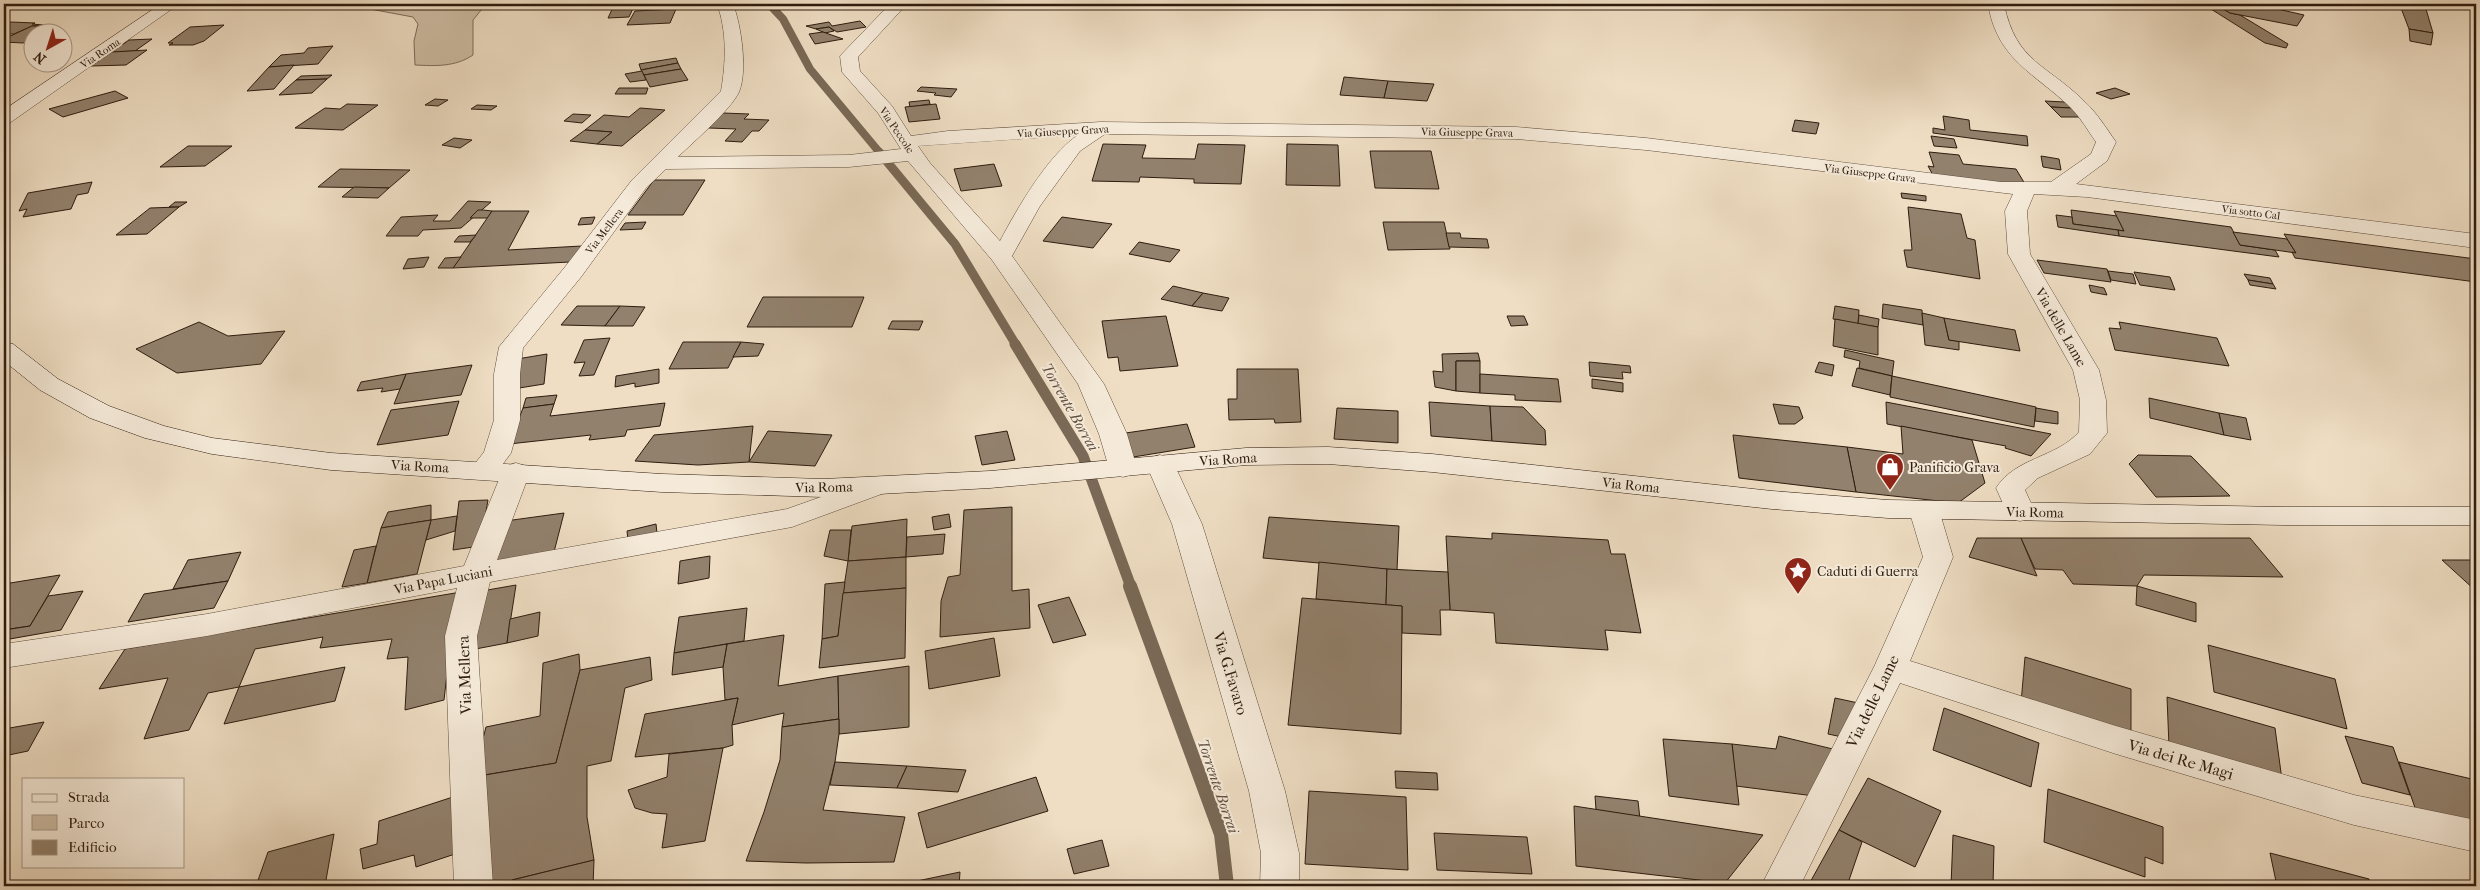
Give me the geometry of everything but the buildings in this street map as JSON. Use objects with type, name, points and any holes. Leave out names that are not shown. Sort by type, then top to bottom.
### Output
[{"type":"street","name":"Via Roma","points":[[4,118],[171,4]]},
{"type":"street","name":"Via Mellera","points":[[474,886],[461,636],[500,471],[497,453],[507,420],[507,374],[511,347],[573,272],[639,184],[658,163],[722,102],[730,91],[733,74],[732,23],[725,4]]},
{"type":"street","name":"Via Peccole","points":[[900,4],[849,56],[851,72],[885,110],[905,151],[922,166],[1000,255],[1091,384],[1113,434],[1115,469]]},
{"type":"street","points":[[1996,4],[1996,14],[2007,40],[2019,58],[2076,102],[2106,142],[2100,157],[2056,188]]},
{"type":"street","name":"Via Giuseppe Grava","points":[[658,163],[849,161],[905,151],[948,137],[1101,128],[1516,133],[1646,144],[1925,180],[2025,190]]},
{"type":"street","points":[[1000,255],[1007,248],[1030,205],[1073,147],[1101,128]]},
{"type":"street","name":"Via sotto Cal","points":[[2025,190],[2056,188],[2476,241]]},
{"type":"street","name":"Via delle Lame","points":[[2020,512],[2010,488],[2028,472],[2080,448],[2093,433],[2093,400],[2086,370],[2019,254],[2016,211],[2025,190]]},
{"type":"street","name":"Via Roma","points":[[4,350],[20,365],[78,403],[132,424],[187,440],[317,460],[806,488],[877,486],[1036,476],[1160,464],[1296,455],[1370,457],[1781,501],[1924,510],[2284,516],[2476,516]]},
{"type":"street","name":"Via G.Favaro","points":[[1160,464],[1186,524],[1267,791],[1280,853],[1280,886]]},
{"type":"street","name":"Via Papa Luciani","points":[[4,656],[207,625],[476,574],[792,518],[877,486]]},
{"type":"street","name":"Via delle Lame","points":[[1780,886],[1891,666],[1938,557],[1924,510]]},
{"type":"street","name":"Via dei Re Magi","points":[[1891,666],[2116,740],[2354,810],[2476,836]]},
{"type":"green space","points":[[486,4],[473,20],[473,55],[452,64],[430,66],[415,65],[414,41],[418,24],[413,17],[370,9],[310,5]]},
{"type":"waterway","name":"Torrente Borrai","points":[[769,4],[783,19],[810,69],[880,153]]},
{"type":"waterway","name":"Torrente Borrai","points":[[879,152],[955,244],[1016,345]]},
{"type":"waterway","name":"Torrente Borrai","points":[[1015,344],[1083,456],[1131,587]]},
{"type":"waterway","name":"Torrente Borrai","points":[[1130,586],[1221,834],[1227,886]]},
{"type":"place","name":"Panificio Grava","points":[[1890,491]]},
{"type":"place","name":"Caduti di Guerra","points":[[1798,595]]}]
